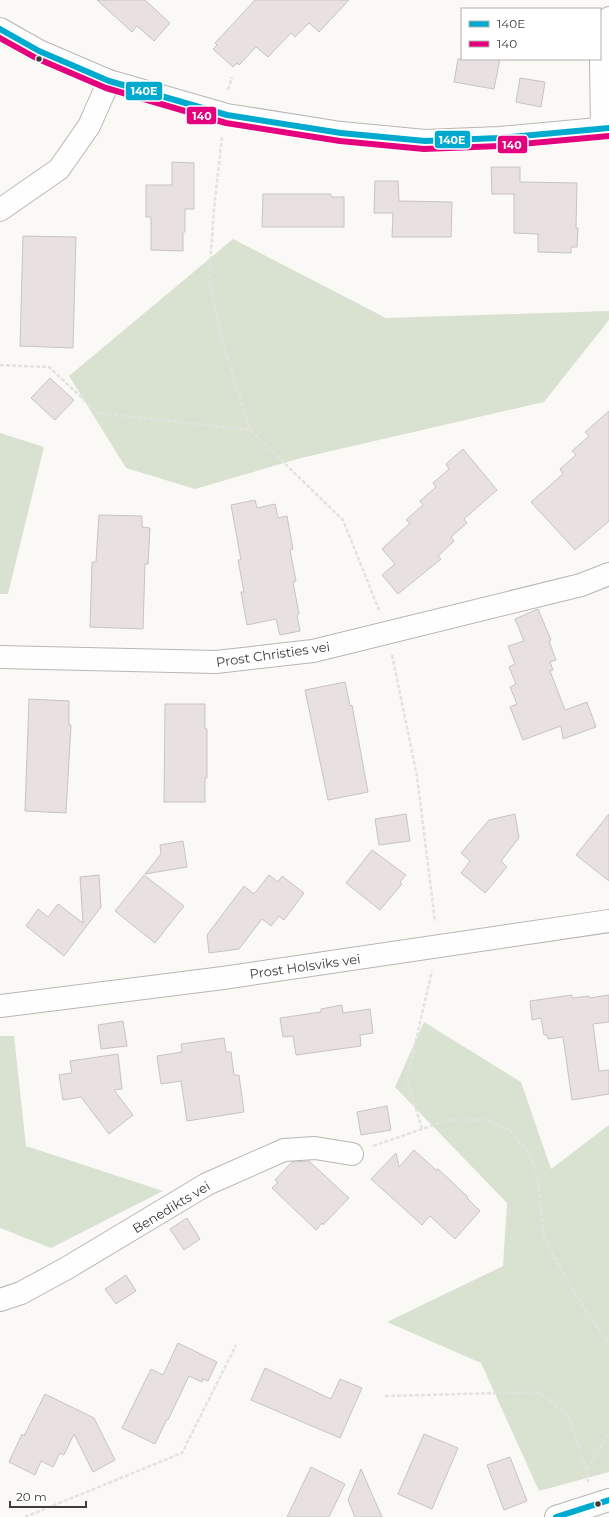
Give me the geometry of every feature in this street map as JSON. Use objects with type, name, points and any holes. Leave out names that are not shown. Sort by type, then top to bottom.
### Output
[{"type":"street","points":[[0,29],[39,51],[109,82],[227,115],[341,133],[425,141],[499,138],[605,128],[601,62],[609,18]]},
{"type":"street","points":[[0,210],[59,169],[89,126],[109,82]]},
{"type":"street","name":"Prost Christies vei","points":[[0,657],[216,662],[313,651],[581,584],[609,574]]},
{"type":"street","name":"Prost Holsviks vei","points":[[0,1006],[223,978],[609,921]]},
{"type":"street","name":"Benedikts vei","points":[[0,1300],[21,1293],[67,1268],[207,1184],[284,1150],[315,1148],[352,1154]]},
{"type":"street","points":[[556,1517],[600,1503]]},
{"type":"path","points":[[222,135],[214,209],[209,280],[222,343],[250,430],[343,520],[388,632],[416,776],[438,947],[407,1079],[422,1129]]},
{"type":"path","points":[[0,365],[49,367],[98,413],[250,430]]},
{"type":"path","points":[[352,1154],[448,1120],[486,1120],[510,1130],[531,1156],[538,1179],[544,1238],[573,1292],[609,1345]]},
{"type":"path","points":[[25,1517],[182,1453],[236,1345]]},
{"type":"path","points":[[385,1396],[538,1392],[568,1415],[586,1469],[600,1503]]},
{"type":"path","points":[[586,1469],[609,1433]]},
{"type":"green space","points":[[233,239],[386,318],[609,311],[609,320],[544,402],[301,458],[195,489],[126,468],[69,376]]},
{"type":"green space","points":[[0,433],[44,447],[8,594],[0,594]]},
{"type":"green space","points":[[424,1022],[521,1082],[551,1169],[609,1125],[609,1472],[539,1491],[481,1363],[387,1322],[503,1266],[507,1203],[395,1087]]},
{"type":"green space","points":[[0,1036],[14,1036],[26,1146],[163,1191],[51,1248],[0,1228]]},
{"type":"building","points":[[97,0],[145,0],[170,23],[154,41],[137,26],[132,32]]},
{"type":"building","points":[[255,0],[349,0],[319,32],[309,23],[295,37],[291,33],[268,57],[256,47],[239,65],[237,63],[233,67],[213,49],[217,45],[215,43]]},
{"type":"building","points":[[458,59],[500,60],[494,89],[454,82]]},
{"type":"building","points":[[520,78],[545,82],[541,107],[516,102]]},
{"type":"building","points":[[172,162],[194,163],[194,209],[185,209],[183,251],[151,250],[151,217],[146,217],[146,185],[172,185]]},
{"type":"building","points":[[491,167],[520,167],[520,182],[577,183],[577,247],[571,247],[571,253],[538,252],[538,234],[514,233],[514,194],[492,194]]},
{"type":"building","points":[[375,181],[398,181],[399,201],[452,202],[451,237],[392,237],[393,213],[374,213]]},
{"type":"building","points":[[263,194],[331,194],[331,197],[344,197],[344,227],[262,227]]},
{"type":"building","points":[[23,236],[76,237],[73,348],[20,346]]},
{"type":"building","points":[[50,378],[74,400],[55,420],[31,398]]},
{"type":"building","points":[[609,411],[609,521],[575,550],[531,502],[563,474],[560,469],[576,455],[572,451],[589,436],[585,432]]},
{"type":"building","points":[[463,449],[497,490],[464,519],[467,523],[451,537],[454,541],[438,556],[441,559],[398,594],[382,575],[395,564],[382,549],[410,523],[406,520],[423,505],[420,501],[436,487],[433,483],[449,469],[446,464]]},
{"type":"building","points":[[255,500],[257,508],[275,504],[278,518],[287,516],[293,549],[290,550],[296,581],[293,582],[299,614],[297,615],[300,631],[280,635],[276,619],[247,625],[241,592],[244,592],[238,560],[241,560],[231,505]]},
{"type":"building","points":[[99,515],[142,516],[142,527],[150,528],[148,564],[145,564],[143,629],[90,627],[92,562],[96,562]]},
{"type":"building","points":[[538,609],[551,640],[549,641],[556,660],[550,662],[553,670],[550,671],[565,710],[587,702],[596,727],[563,739],[561,726],[523,740],[510,707],[517,704],[510,687],[516,684],[509,667],[515,664],[508,646],[524,641],[515,619]]},
{"type":"building","points":[[345,682],[350,706],[352,705],[368,792],[328,800],[305,690]]},
{"type":"building","points":[[29,699],[69,701],[69,725],[71,725],[66,813],[25,811]]},
{"type":"building","points":[[165,704],[205,704],[205,729],[207,729],[207,778],[205,778],[205,802],[164,802]]},
{"type":"building","points":[[406,814],[410,841],[379,845],[375,819]]},
{"type":"building","points":[[515,814],[519,838],[501,861],[507,867],[485,893],[461,873],[470,861],[461,853],[489,820]]},
{"type":"building","points":[[609,814],[609,881],[576,855]]},
{"type":"building","points":[[183,841],[187,867],[145,874],[161,854],[160,845]]},
{"type":"building","points":[[372,850],[406,875],[400,882],[402,884],[380,910],[346,883]]},
{"type":"building","points":[[99,875],[101,907],[64,956],[26,926],[38,909],[48,917],[58,904],[83,923],[80,877]]},
{"type":"building","points":[[144,875],[184,906],[155,943],[115,911]]},
{"type":"building","points":[[269,875],[278,882],[282,876],[304,893],[284,920],[279,916],[271,926],[262,919],[239,949],[209,953],[207,935],[244,886],[254,894]]},
{"type":"building","points":[[572,995],[572,998],[589,996],[589,998],[609,995],[609,1022],[593,1024],[599,1071],[609,1070],[609,1094],[572,1100],[563,1037],[548,1039],[547,1035],[544,1035],[541,1018],[532,1020],[530,1001]]},
{"type":"building","points":[[342,1005],[343,1013],[370,1009],[373,1033],[360,1035],[361,1046],[296,1055],[293,1036],[283,1037],[280,1018],[321,1012],[321,1009]]},
{"type":"building","points":[[123,1021],[127,1046],[101,1049],[98,1025]]},
{"type":"building","points":[[224,1038],[226,1052],[231,1052],[234,1075],[239,1075],[244,1112],[187,1121],[181,1081],[161,1084],[157,1056],[182,1052],[181,1044]]},
{"type":"building","points":[[118,1054],[122,1089],[114,1090],[133,1115],[109,1134],[81,1097],[63,1100],[59,1075],[72,1073],[70,1061]]},
{"type":"building","points":[[387,1106],[391,1130],[361,1135],[357,1112]]},
{"type":"building","points":[[414,1150],[436,1170],[438,1169],[468,1197],[467,1198],[480,1211],[455,1239],[430,1216],[422,1225],[371,1179],[396,1153],[399,1167]]},
{"type":"building","points":[[309,1161],[349,1198],[323,1225],[322,1223],[316,1230],[272,1188],[278,1182],[275,1180],[292,1162]]},
{"type":"building","points":[[187,1218],[200,1239],[184,1250],[170,1229]]},
{"type":"building","points":[[126,1275],[136,1291],[116,1304],[105,1289]]},
{"type":"building","points":[[178,1343],[217,1362],[208,1381],[203,1379],[202,1382],[189,1376],[155,1444],[122,1428],[151,1369],[163,1375]]},
{"type":"building","points":[[265,1368],[331,1399],[340,1379],[362,1388],[340,1438],[251,1400]]},
{"type":"building","points":[[45,1394],[94,1418],[115,1460],[93,1472],[74,1434],[64,1455],[60,1453],[53,1467],[41,1461],[35,1475],[9,1462],[22,1434],[24,1436]]},
{"type":"building","points":[[424,1434],[458,1448],[432,1509],[398,1494]]},
{"type":"building","points":[[510,1457],[527,1501],[504,1510],[487,1465]]},
{"type":"building","points":[[311,1467],[345,1484],[329,1517],[287,1517]]},
{"type":"building","points":[[361,1469],[382,1517],[355,1517],[348,1500]]},
{"type":"transit line","name":"140E","points":[[0,29],[39,51],[109,81],[227,115],[341,133],[425,141],[499,138],[609,128]]},
{"type":"transit line","name":"140","points":[[0,38],[36,58],[106,88],[226,123],[340,141],[424,149],[500,146],[609,136]]},
{"type":"transit line","name":"140E","points":[[556,1517],[609,1500]]}]
